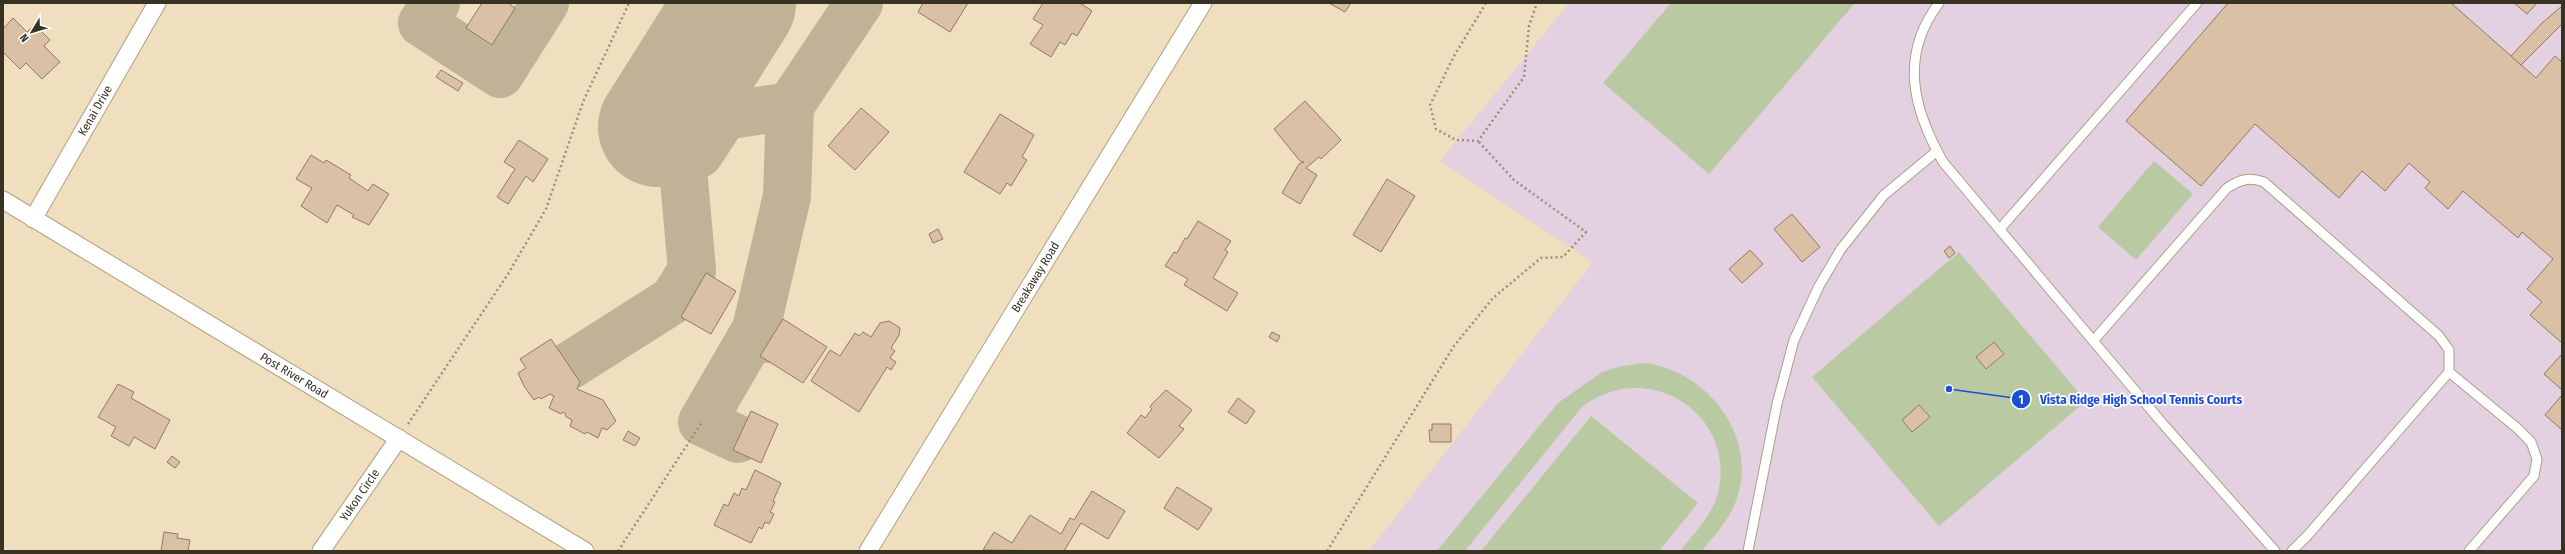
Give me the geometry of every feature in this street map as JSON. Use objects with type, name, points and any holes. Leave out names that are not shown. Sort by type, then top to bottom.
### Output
[{"type":"street","name":"Kenai Drive","points":[[33,218],[157,3]]},
{"type":"street","name":"Breakaway Road","points":[[868,551],[1203,3]]},
{"type":"street","name":"Post River Road","points":[[3,200],[585,551]]},
{"type":"street","name":"Yukon Circle","points":[[321,551],[399,438]]},
{"type":"lane","points":[[1940,3],[1922,32],[1915,55],[1914,81],[1918,109],[1928,136],[1937,151],[1944,162],[2163,424],[2276,551]]},
{"type":"lane","points":[[2000,229],[2197,3]]},
{"type":"lane","points":[[1748,551],[1777,404],[1794,340],[1840,249],[1884,195],[1937,151]]},
{"type":"lane","points":[[2094,340],[2227,188],[2239,180],[2251,178],[2264,182],[2439,336],[2449,350],[2449,372],[2308,535],[2292,551]]},
{"type":"lane","points":[[2449,372],[2517,428],[2531,442],[2537,459],[2534,476],[2469,551]]},
{"type":"path","points":[[399,438],[508,274],[546,209],[583,102],[630,3]]},
{"type":"path","points":[[1327,551],[1454,346],[1493,298],[1541,258],[1563,256],[1586,232],[1514,180],[1478,141],[1456,140],[1436,129],[1430,105],[1454,56],[1486,3]]},
{"type":"path","points":[[1478,141],[1524,77],[1529,26],[1537,3]]},
{"type":"path","points":[[618,551],[702,422]]},
{"type":"shaded area","points":[[1569,3],[2562,3],[2562,551],[1369,551],[1593,262],[1440,161]]},
{"type":"green space","points":[[1671,3],[1855,3],[1709,174],[1603,83]]},
{"type":"green space","points":[[2154,161],[2193,194],[2136,260],[2098,227]]},
{"type":"green space","points":[[1959,252],[2086,401],[1939,526],[1812,377]]},
{"type":"green space","points":[[1645,363],[1668,369],[1689,379],[1708,394],[1723,411],[1734,432],[1741,454],[1742,477],[1736,501],[1726,521],[1702,551],[1680,551],[1707,517],[1712,509],[1718,493],[1720,464],[1714,439],[1700,417],[1682,401],[1659,391],[1633,388],[1607,393],[1582,407],[1465,551],[1437,551],[1558,403],[1602,372],[1622,366]]},
{"type":"green space","points":[[1591,416],[1698,503],[1659,551],[1481,551]]},
{"type":"building","points":[[482,3],[508,3],[515,8],[492,45],[466,28]]},
{"type":"building","points":[[923,3],[968,3],[950,32],[918,12]]},
{"type":"building","points":[[1043,3],[1080,3],[1092,11],[1077,36],[1072,33],[1065,45],[1060,42],[1051,57],[1030,44],[1043,25],[1033,19]]},
{"type":"building","points":[[1329,3],[1351,3],[1345,12]]},
{"type":"building","points":[[2228,3],[2451,3],[2536,78],[2555,56],[2562,62],[2562,343],[2530,315],[2542,302],[2527,289],[2553,259],[2522,232],[2518,238],[2463,191],[2448,209],[2425,188],[2430,182],[2409,163],[2385,191],[2362,171],[2339,198],[2255,124],[2201,186],[2126,121]]},
{"type":"building","points":[[2514,3],[2537,3],[2527,14]]},
{"type":"building","points":[[2562,6],[2562,24],[2521,65],[2511,56],[2542,23]]},
{"type":"building","points":[[13,18],[27,32],[35,25],[50,40],[44,46],[60,62],[42,79],[26,63],[20,69],[3,52],[3,29]]},
{"type":"building","points":[[441,70],[463,83],[458,91],[436,77]]},
{"type":"building","points":[[1305,101],[1341,140],[1321,159],[1319,157],[1306,168],[1317,175],[1300,204],[1282,193],[1299,164],[1304,162],[1300,161],[1274,129]]},
{"type":"building","points":[[861,108],[889,132],[855,170],[828,146]]},
{"type":"building","points":[[1000,114],[1034,135],[1022,157],[1027,160],[1011,186],[1007,183],[1000,194],[964,172]]},
{"type":"building","points":[[519,140],[548,159],[533,182],[526,176],[508,204],[497,197],[515,169],[504,162]]},
{"type":"building","points":[[311,155],[324,163],[326,160],[351,175],[349,178],[368,191],[373,184],[389,194],[369,225],[352,217],[354,215],[337,205],[327,223],[301,206],[312,188],[296,179]]},
{"type":"building","points":[[1387,179],[1415,196],[1381,252],[1353,235]]},
{"type":"building","points":[[1792,214],[1820,247],[1802,262],[1774,229]]},
{"type":"building","points":[[1198,221],[1231,241],[1225,250],[1228,252],[1213,278],[1238,293],[1227,311],[1184,285],[1188,279],[1165,266],[1174,252],[1177,253],[1185,238],[1187,239]]},
{"type":"building","points":[[938,229],[943,239],[933,243],[929,234]]},
{"type":"building","points":[[1950,246],[1955,253],[1949,258],[1944,251]]},
{"type":"building","points":[[1750,250],[1763,264],[1742,283],[1729,269]]},
{"type":"building","points":[[706,273],[736,291],[711,334],[681,317]]},
{"type":"building","points":[[783,319],[827,347],[803,383],[760,356]]},
{"type":"building","points":[[889,321],[900,328],[899,335],[891,348],[895,351],[890,358],[896,362],[891,370],[887,367],[859,412],[811,381],[830,350],[840,356],[855,333],[859,336],[863,332],[871,337],[880,323]]},
{"type":"building","points":[[1272,332],[1280,336],[1277,342],[1269,337]]},
{"type":"building","points":[[551,339],[580,382],[577,389],[603,400],[616,421],[607,430],[602,428],[598,438],[587,432],[585,434],[570,426],[572,420],[565,416],[566,414],[563,412],[561,414],[549,408],[554,396],[550,394],[541,399],[539,397],[534,400],[524,386],[518,373],[526,368],[520,359]]},
{"type":"building","points":[[1994,342],[2004,354],[1986,369],[1976,357]]},
{"type":"building","points":[[2562,354],[2562,390],[2544,374]]},
{"type":"building","points":[[118,384],[134,392],[131,398],[170,420],[155,449],[134,437],[129,446],[111,436],[116,427],[98,417]]},
{"type":"building","points":[[1166,390],[1192,410],[1179,426],[1184,429],[1159,458],[1127,433],[1141,415],[1145,418],[1152,409],[1150,407],[1152,404]]},
{"type":"building","points":[[2562,395],[2562,430],[2545,415]]},
{"type":"building","points":[[1238,398],[1255,411],[1246,424],[1228,412]]},
{"type":"building","points":[[1919,405],[1930,417],[1912,432],[1902,420]]},
{"type":"building","points":[[751,411],[778,424],[761,463],[733,450]]},
{"type":"building","points":[[1432,424],[1451,424],[1451,442],[1430,442],[1429,430],[1432,430]]},
{"type":"building","points":[[628,431],[640,438],[635,446],[623,440]]},
{"type":"building","points":[[172,456],[180,462],[175,468],[167,462]]},
{"type":"building","points":[[755,470],[781,483],[773,501],[775,502],[770,512],[774,514],[769,524],[765,522],[762,529],[759,527],[751,543],[714,525],[724,504],[728,506],[734,493],[739,496],[742,488],[746,490]]},
{"type":"building","points":[[1177,487],[1212,509],[1198,530],[1164,508]]},
{"type":"building","points":[[1092,491],[1125,511],[1108,539],[1081,523],[1064,551],[983,550],[994,532],[1012,543],[1030,515],[1061,534],[1070,518],[1074,520]]},
{"type":"building","points":[[164,532],[178,534],[177,538],[190,540],[188,551],[161,551]]},
{"type":"taxiway","points":[[436,3],[422,23],[500,74],[545,3]]},
{"type":"taxiway","points":[[658,127],[699,154],[724,116],[790,106],[859,3]]},
{"type":"taxiway","points":[[770,339],[756,329],[787,196],[790,106]]},
{"type":"taxiway","points":[[569,366],[673,300],[692,270],[682,157],[688,147]]},
{"type":"taxiway","points":[[738,439],[702,422],[756,329]]},
{"type":"runway","points":[[658,127],[736,3]]},
{"type":"place","name":"Vista Ridge High School Tennis Courts","points":[[1949,389]]}]
